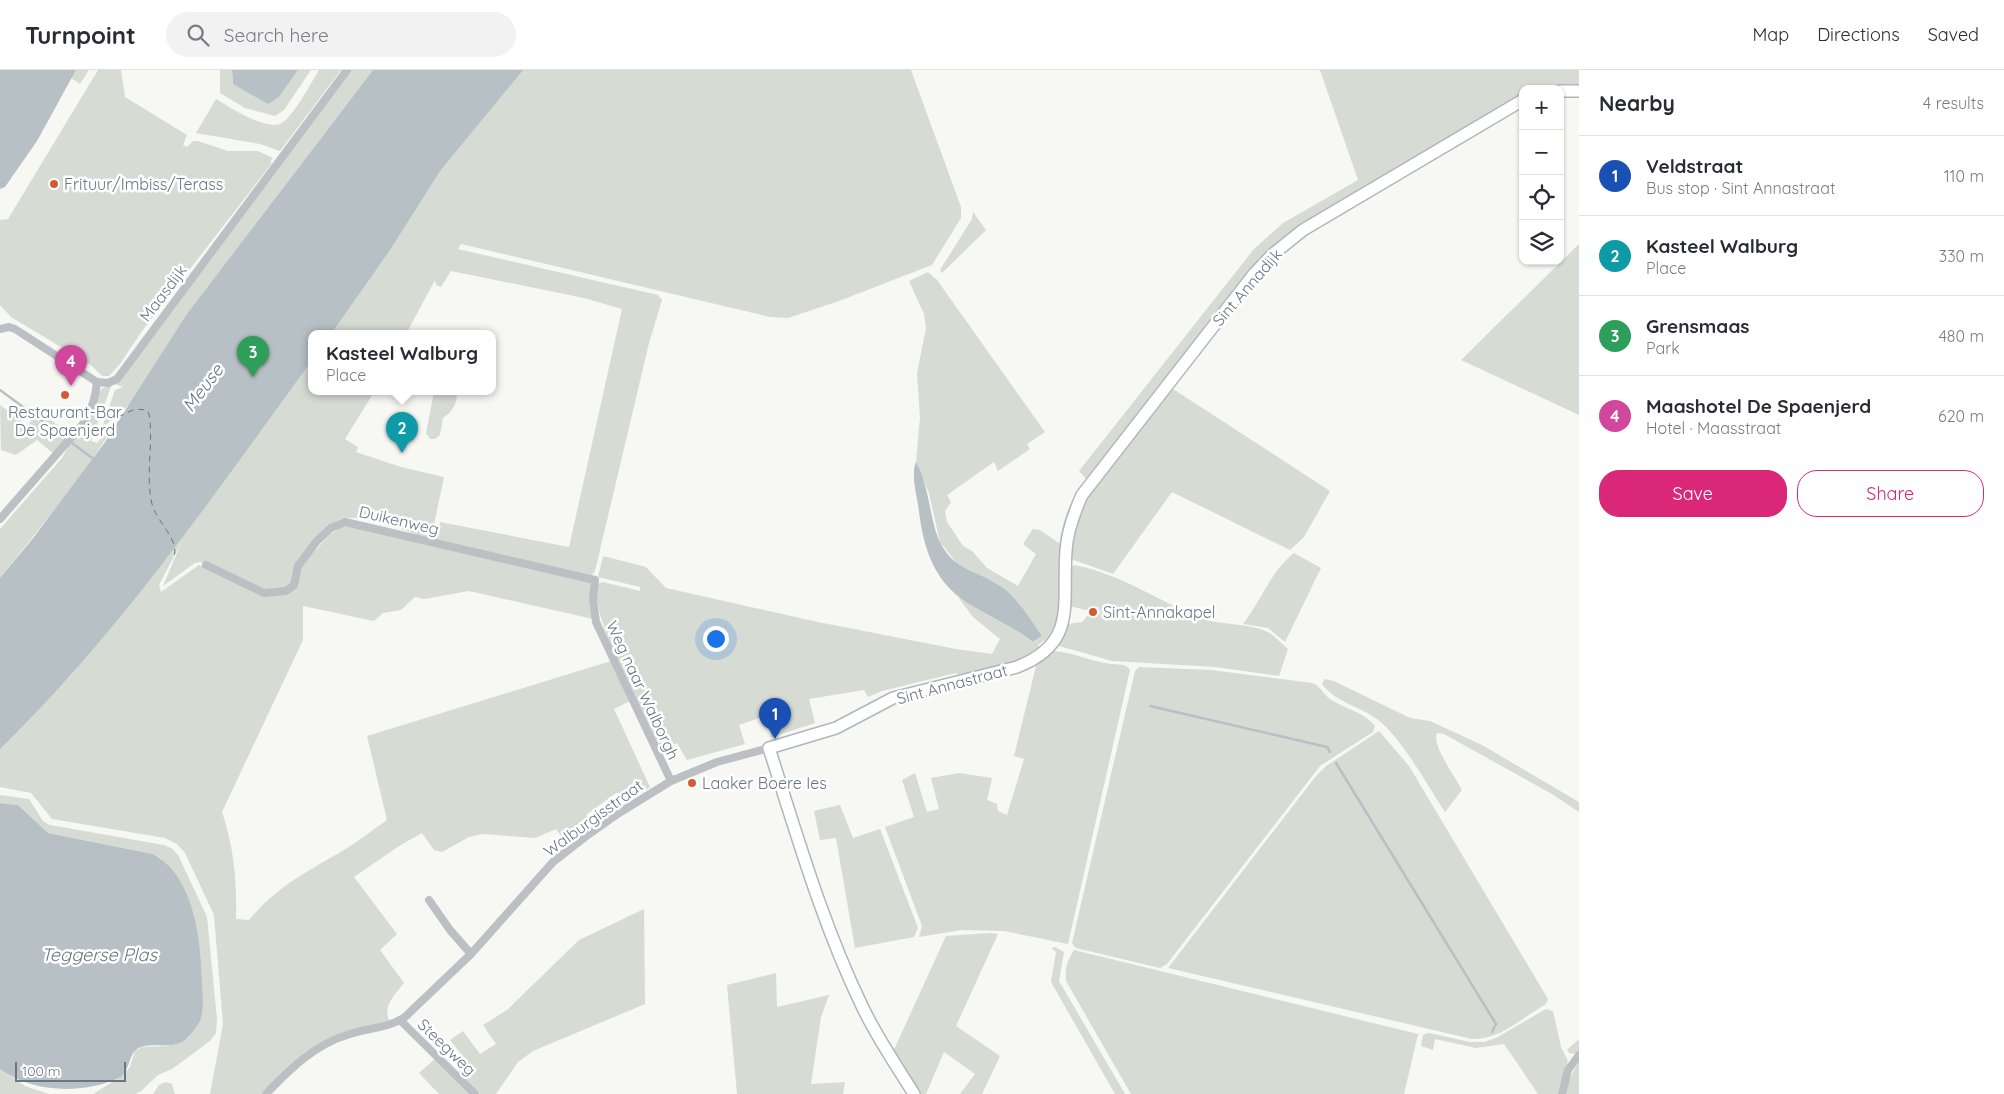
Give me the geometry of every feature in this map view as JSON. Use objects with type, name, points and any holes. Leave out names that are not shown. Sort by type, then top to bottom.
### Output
[{"type":"street","name":"Maasdijk","points":[[97,382],[108,383],[121,376],[150,333],[347,70]]},
{"type":"street","points":[[1564,91],[1579,91]]},
{"type":"street","name":"Sint Annadijk","points":[[1066,562],[1071,523],[1090,484],[1254,274],[1272,255],[1311,225],[1519,102]]},
{"type":"street","points":[[0,329],[9,327],[15,329],[97,382],[89,415],[0,519]]},
{"type":"street","name":"Duikenweg","points":[[206,565],[264,593],[286,591],[294,585],[298,566],[317,541],[331,528],[345,522],[595,580]]},
{"type":"street","name":"Sint Annastraat","points":[[769,748],[836,728],[893,698],[1002,671],[1034,660],[1052,645],[1063,620],[1066,562]]},
{"type":"street","name":"Weg naar Walborgh","points":[[595,580],[593,598],[596,622],[671,782]]},
{"type":"street","points":[[769,748],[820,907],[839,953],[862,1006],[914,1094]]},
{"type":"street","name":"Walburgisstraat","points":[[400,1020],[470,954],[552,862],[619,813],[671,782],[717,762],[769,748]]},
{"type":"street","points":[[429,900],[470,954]]},
{"type":"street","points":[[266,1094],[300,1060],[320,1046],[350,1033],[400,1020]]},
{"type":"street","name":"Steegweg","points":[[400,1020],[476,1094]]},
{"type":"street","points":[[1562,1094],[1568,1070],[1579,1055]]},
{"type":"shaded area","points":[[76,70],[89,70],[80,84],[71,78]]},
{"type":"shaded area","points":[[98,70],[121,70],[125,97],[187,135],[183,145],[187,147],[193,141],[198,141],[228,151],[258,151],[273,158],[270,162],[272,163],[109,376],[102,376],[91,365],[11,317],[0,305],[0,220],[8,219]]},
{"type":"shaded area","points":[[220,70],[232,70],[233,84],[279,97],[298,70],[311,70],[284,110],[275,116],[245,108],[220,93]]},
{"type":"shaded area","points":[[319,70],[341,70],[280,151],[260,144],[196,133],[216,99],[257,121],[273,125],[280,124],[296,108]]},
{"type":"shaded area","points":[[351,70],[373,70],[186,315],[129,405],[102,428],[115,390],[123,387],[115,384]]},
{"type":"shaded area","points":[[399,70],[911,70],[961,207],[961,218],[932,265],[839,301],[788,318],[770,317],[461,244],[458,249],[658,295],[662,300],[649,343],[595,571],[592,575],[436,540],[440,522],[569,547],[622,309],[584,298],[451,271],[441,287],[436,285],[435,280],[408,330],[308,330],[308,395],[372,395],[345,439],[358,447],[356,452],[401,467],[444,477],[431,539],[365,519],[345,518],[338,520],[317,536],[300,558],[295,567],[291,586],[273,592],[261,591],[201,562],[195,563],[163,586],[182,541],[159,585],[161,592],[199,565],[217,572],[254,592],[273,595],[281,594],[292,588],[303,563],[326,539],[341,528],[356,526],[589,581],[593,585],[593,619],[469,591],[424,599],[415,597],[401,610],[383,613],[374,621],[303,606],[303,640],[222,812],[234,865],[236,919],[249,920],[285,886],[352,845],[387,820],[367,736],[611,661],[630,701],[614,709],[650,787],[627,802],[620,793],[616,793],[586,815],[593,827],[568,846],[556,829],[535,838],[482,834],[469,837],[442,852],[434,850],[422,833],[399,846],[354,877],[397,934],[380,950],[404,983],[388,1005],[389,1021],[352,1030],[328,1039],[298,1060],[261,1094],[210,1094],[223,1024],[214,915],[185,853],[177,844],[165,838],[52,819],[31,793],[0,787],[0,664],[55,603],[188,421],[230,308]]},
{"type":"shaded area","points":[[1320,70],[1579,70],[1579,88],[1564,88],[1564,85],[1519,85],[1519,99],[1279,241],[1268,251],[1089,479],[1085,478],[1079,471],[1254,249],[1283,223],[1358,180]]},
{"type":"shaded area","points":[[973,212],[986,230],[942,273],[940,270],[972,219]]},
{"type":"shaded area","points":[[1579,244],[1579,415],[1461,360],[1558,265],[1564,265],[1564,259]]},
{"type":"shaded area","points":[[928,272],[937,280],[1045,432],[1027,444],[1030,449],[998,471],[994,462],[947,495],[951,502],[945,511],[947,522],[963,546],[972,551],[987,568],[1018,586],[1036,554],[1023,544],[1033,529],[1040,530],[1063,546],[1060,607],[1048,642],[1046,639],[1038,645],[1041,649],[1024,659],[964,677],[956,673],[882,691],[868,697],[864,690],[809,699],[815,723],[772,737],[765,716],[739,725],[745,744],[687,760],[677,743],[659,751],[619,666],[601,616],[597,597],[598,584],[603,582],[640,591],[640,587],[598,577],[603,556],[646,567],[666,588],[818,622],[956,649],[992,654],[1000,639],[973,617],[958,597],[1034,642],[1042,636],[1019,603],[1007,591],[995,582],[959,566],[940,542],[929,493],[916,462],[920,417],[917,373],[926,328],[924,314],[909,281]]},
{"type":"shaded area","points":[[112,384],[91,441],[97,443],[120,418],[75,484],[0,578],[0,529],[62,458],[98,393],[103,388]]},
{"type":"shaded area","points":[[1170,387],[1330,491],[1304,537],[1290,550],[1172,492],[1113,574],[1071,559],[1069,554],[1081,506]]},
{"type":"shaded area","points":[[433,395],[457,395],[454,407],[443,418],[440,435],[435,439],[430,439],[426,433]]},
{"type":"shaded area","points":[[0,405],[28,426],[37,410],[70,434],[54,454],[37,440],[16,455],[1,450]]},
{"type":"shaded area","points":[[1294,553],[1321,568],[1285,642],[1268,628],[1243,624],[1279,568]]},
{"type":"shaded area","points":[[1074,565],[1121,580],[1197,617],[1268,632],[1288,649],[1279,676],[1215,667],[1112,661],[1059,646],[1068,624],[1082,622],[1087,616],[1101,614],[1098,607],[1086,610],[1069,606],[1069,568]]},
{"type":"shaded area","points":[[1053,651],[1105,663],[1124,665],[1130,670],[1068,944],[1004,931],[961,930],[919,937],[922,926],[885,827],[914,817],[902,780],[915,773],[927,812],[939,809],[931,778],[959,773],[992,778],[987,800],[997,804],[998,811],[1007,815],[1024,759],[1014,756],[1037,662]]},
{"type":"shaded area","points":[[1139,667],[1211,670],[1312,683],[1318,686],[1330,699],[1365,717],[1375,726],[1373,732],[1320,766],[1167,964],[1160,968],[1076,948],[1072,943],[1135,671]]},
{"type":"shaded area","points":[[1324,679],[1334,681],[1410,718],[1430,721],[1482,745],[1579,802],[1579,812],[1552,794],[1444,734],[1437,733],[1436,738],[1441,753],[1462,790],[1445,812],[1405,750],[1386,727],[1377,719],[1340,700],[1327,690],[1322,684]]},
{"type":"shaded area","points":[[1379,731],[1409,766],[1548,999],[1546,1004],[1511,1027],[1492,1036],[1472,1039],[1168,968],[1316,776],[1326,766]]},
{"type":"shaded area","points":[[0,795],[29,799],[43,821],[50,825],[164,845],[173,849],[179,857],[207,917],[217,1019],[216,1033],[210,1041],[172,1069],[158,1075],[141,1091],[135,1094],[93,1094],[122,1076],[130,1067],[135,1051],[142,1047],[169,1046],[162,859],[153,854],[48,833],[18,805],[0,803]]},
{"type":"shaded area","points":[[840,805],[853,838],[880,829],[918,928],[914,937],[855,948],[836,838],[820,840],[814,811]]},
{"type":"shaded area","points":[[644,909],[645,1004],[533,1051],[518,1062],[496,1094],[480,1094],[458,1072],[469,1064],[450,1040],[463,1031],[480,1054],[496,1044],[483,1025],[507,1010],[579,940]]},
{"type":"shaded area","points":[[998,934],[956,1026],[1000,1056],[982,1094],[960,1094],[975,1074],[944,1052],[926,1094],[917,1094],[892,1054],[946,936]]},
{"type":"shaded area","points":[[1055,947],[1064,952],[1059,981],[1125,1094],[1115,1094],[1051,982],[1056,952],[1051,948]]},
{"type":"shaded area","points":[[1074,950],[1418,1034],[1404,1094],[1131,1094],[1066,981],[1067,965]]},
{"type":"shaded area","points":[[776,973],[777,1007],[829,995],[821,1017],[811,1084],[845,1082],[843,1094],[737,1094],[727,985]]},
{"type":"shaded area","points":[[1546,1009],[1553,1011],[1561,1047],[1568,1061],[1558,1094],[1538,1094],[1504,1044],[1476,1048],[1435,1039],[1433,1050],[1421,1046],[1423,1035],[1429,1033],[1470,1042],[1484,1042],[1496,1038]]},
{"type":"shaded area","points":[[1579,1039],[1579,1050],[1576,1054],[1569,1053],[1567,1050]]},
{"type":"shaded area","points":[[436,1058],[472,1094],[439,1094],[419,1073]]},
{"type":"shaded area","points":[[1579,1061],[1579,1094],[1566,1094],[1569,1080]]},
{"type":"shaded area","points":[[0,1069],[25,1086],[49,1094],[0,1094]]},
{"type":"shaded area","points":[[165,1082],[172,1084],[175,1094],[153,1094],[159,1085]]},
{"type":"water","points":[[0,70],[76,70],[37,141],[5,187],[0,189]]},
{"type":"water","points":[[232,70],[298,70],[279,97],[268,104],[233,84]]},
{"type":"water","name":"Meuse","points":[[373,70],[523,70],[440,171],[390,250],[334,330],[308,330],[308,366],[202,512],[86,658],[0,749],[0,578],[34,537],[105,442],[186,315]]},
{"type":"water","points":[[916,462],[925,484],[936,532],[946,552],[962,566],[994,582],[1009,593],[1021,606],[1042,636],[1033,642],[960,598],[940,576],[932,563],[923,535],[914,483]]},
{"type":"water","name":"Teggerse Plas","points":[[0,803],[18,805],[48,833],[153,854],[167,864],[187,894],[193,911],[200,949],[203,1008],[200,1021],[186,1039],[173,1045],[140,1048],[133,1054],[126,1071],[121,1077],[107,1083],[76,1089],[44,1087],[28,1083],[0,1069]]},
{"type":"waterway","points":[[0,390],[95,460]]},
{"type":"waterway","points":[[1150,706],[1327,747],[1330,752]]},
{"type":"waterway","points":[[1336,763],[1496,1024],[1492,1032]]},
{"type":"ferry route","points":[[118,417],[135,409],[147,410],[149,414],[151,437],[150,493],[154,511],[174,545],[173,559]]},
{"type":"place","name":"Frituur/Imbiss/Terass","points":[[54,184]]},
{"type":"place","name":"Grensmaas","points":[[253,377]]},
{"type":"place","name":"Maashotel De Spaenjerd","points":[[71,386]]},
{"type":"place","name":"Restaurant-Bar De Spaenjerd","points":[[65,395]]},
{"type":"place","name":"Kasteel Walburg","points":[[402,453]]},
{"type":"place","name":"Sint-Annakapel","points":[[1093,612]]},
{"type":"place","name":"Veldstraat","points":[[775,739]]},
{"type":"place","name":"Laaker Boere Ies","points":[[692,783]]}]
